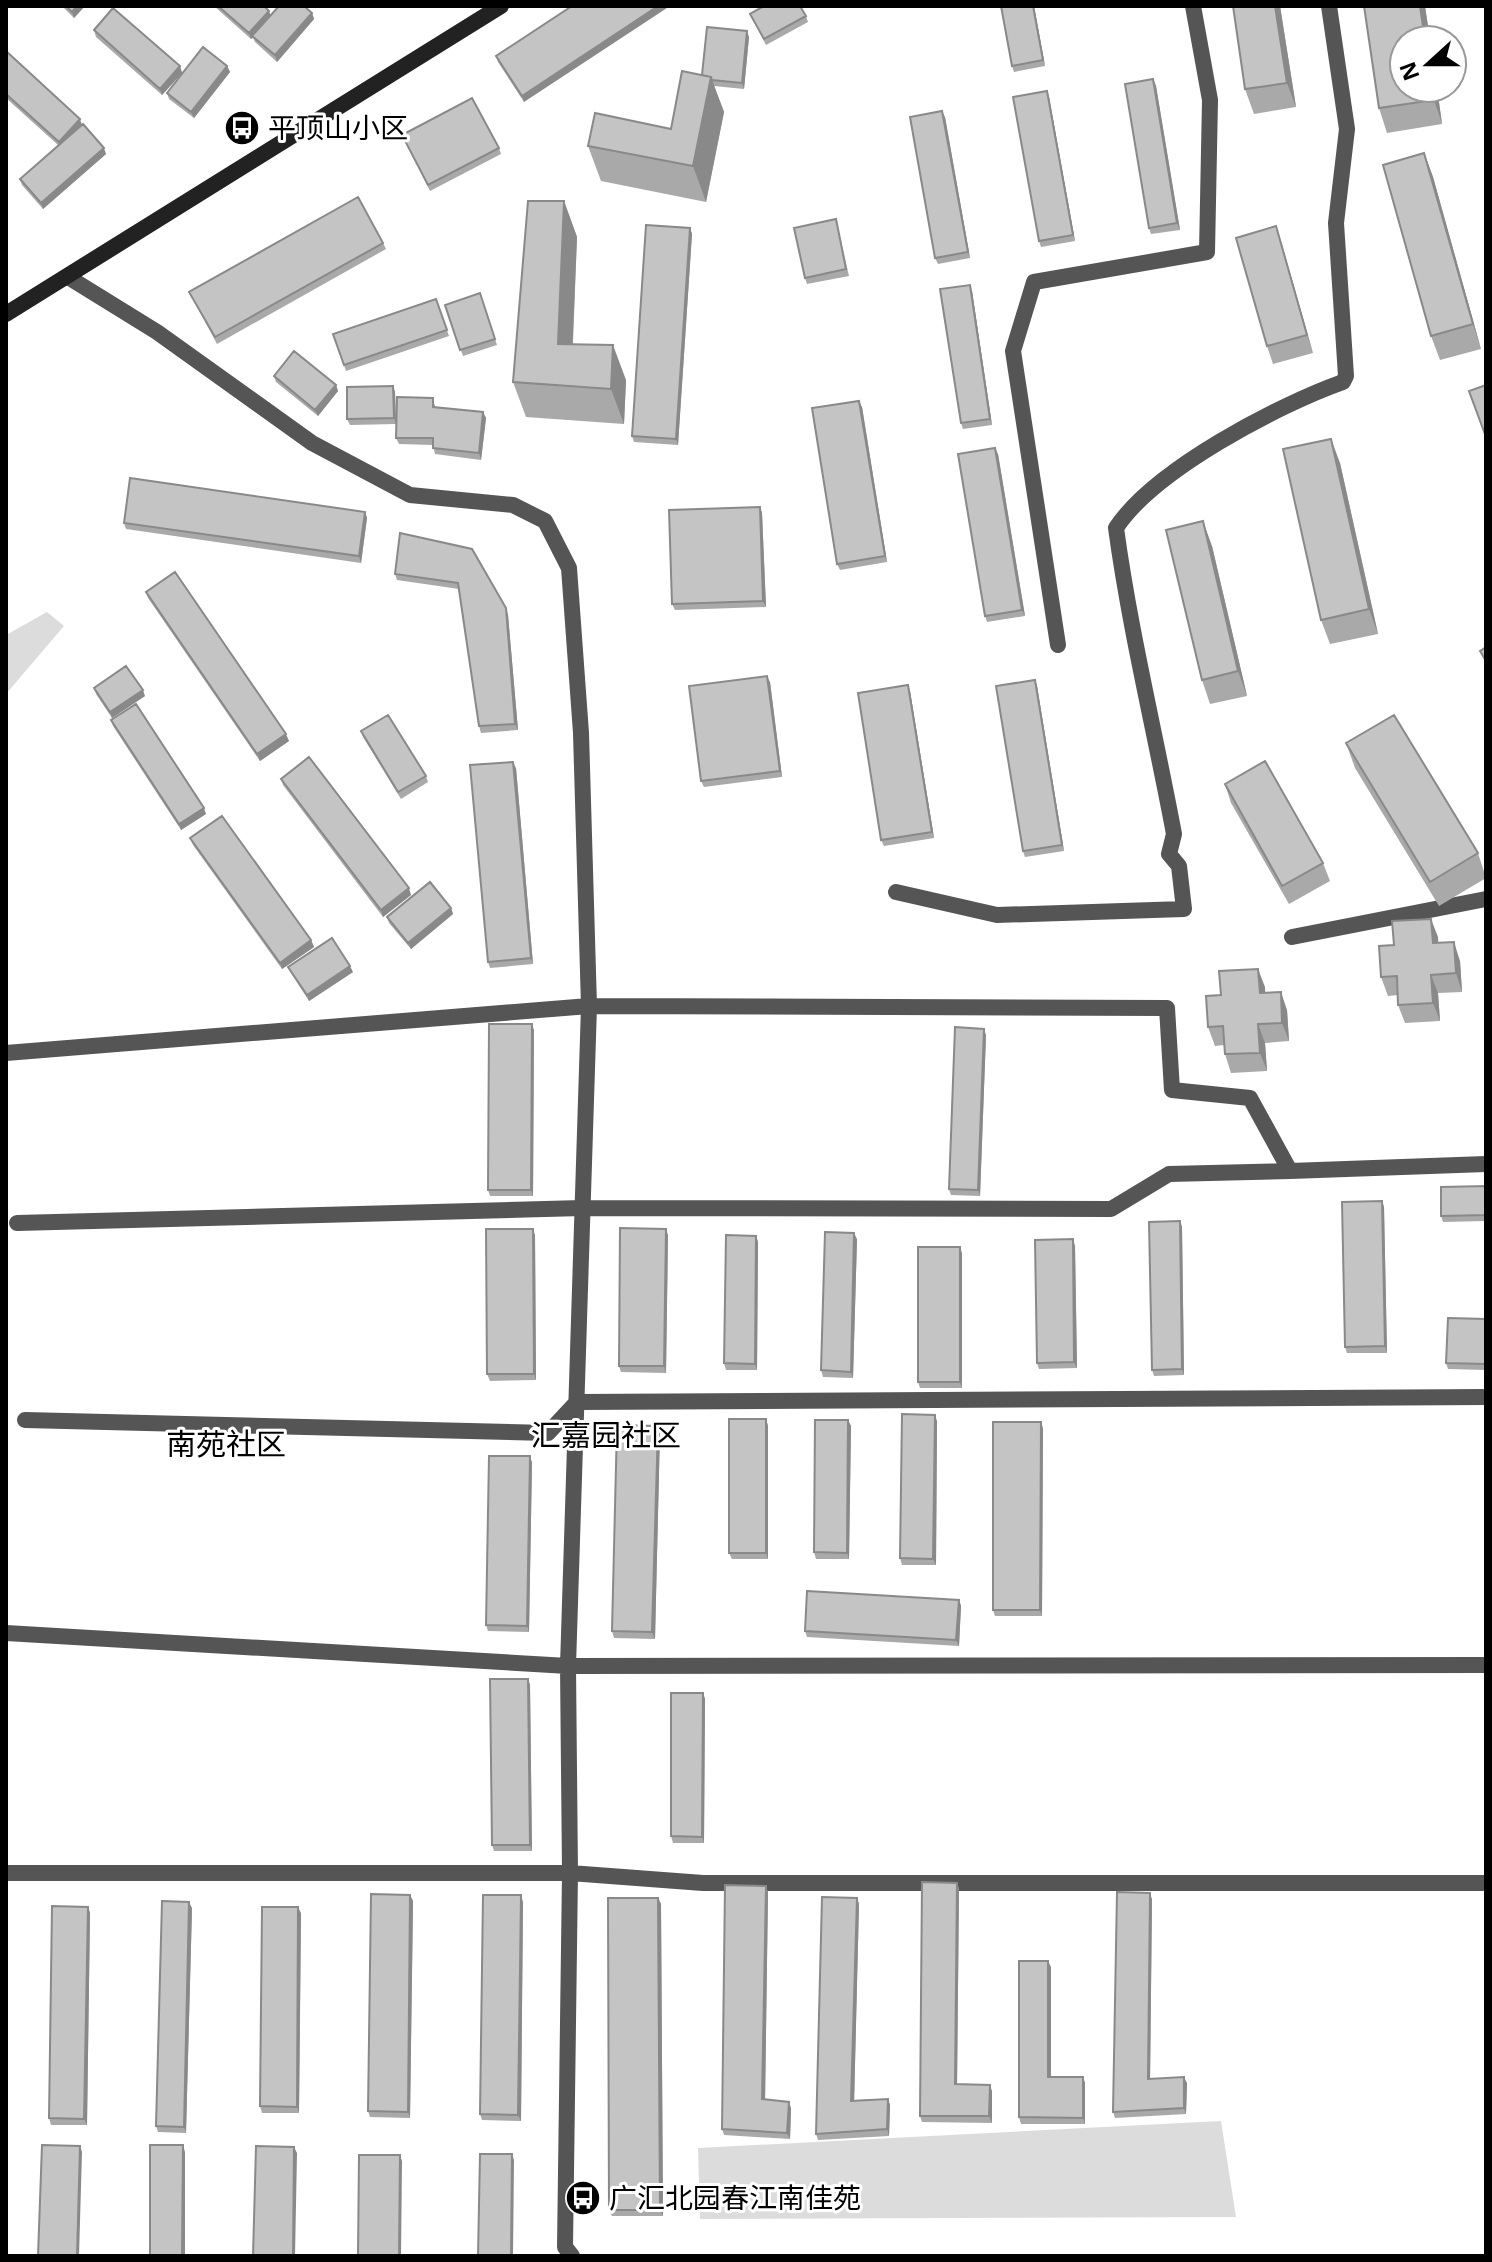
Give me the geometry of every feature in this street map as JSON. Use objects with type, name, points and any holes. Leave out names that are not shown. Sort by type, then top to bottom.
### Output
[{"type":"street","points":[[6,314],[501,6]]},
{"type":"street","points":[[1058,645],[1013,351],[1034,282],[1207,252],[1210,100],[1193,6]]},
{"type":"street","points":[[896,892],[997,915],[1184,909],[1179,866],[1169,854],[1174,834],[1139,652],[1126,607],[1116,528],[1129,509],[1188,465],[1268,414],[1343,382],[1346,376],[1336,223],[1347,129],[1329,6]]},
{"type":"street","points":[[68,277],[157,332],[312,443],[410,495],[513,505],[545,521],[569,568],[581,733],[589,1006],[568,1666],[570,1873],[565,2247],[572,2256]]},
{"type":"street","points":[[1292,937],[1486,899]]},
{"type":"street","points":[[6,1053],[589,1006],[1167,1008],[1172,1090],[1250,1098],[1290,1171]]},
{"type":"street","points":[[17,1223],[582,1208],[1111,1209],[1169,1174],[1486,1164]]},
{"type":"street","points":[[25,1420],[548,1433],[577,1402],[1486,1397]]},
{"type":"street","points":[[6,1633],[568,1666],[1486,1665]]},
{"type":"street","points":[[6,1873],[570,1873],[703,1883],[1486,1883]]},
{"type":"shaded area","points":[[47,612],[64,626],[6,694],[6,635]]},
{"type":"shaded area","points":[[1221,2121],[1236,2217],[700,2219],[698,2148]]},
{"type":"building","points":[[218,6],[264,6],[269,11],[249,33]]},
{"type":"building","points":[[279,6],[304,6],[312,13],[275,55],[252,36]]},
{"type":"building","points":[[572,6],[658,6],[522,96],[496,56]]},
{"type":"building","points":[[764,6],[800,6],[806,16],[764,39],[750,14]]},
{"type":"building","points":[[1001,6],[1033,6],[1043,60],[1012,66]]},
{"type":"building","points":[[1233,6],[1275,6],[1287,83],[1245,89]]},
{"type":"building","points":[[1364,6],[1420,6],[1423,24],[1388,24],[1388,104],[1406,104],[1379,108]]},
{"type":"building","points":[[113,8],[180,66],[160,89],[94,30]]},
{"type":"building","points":[[707,27],[747,31],[742,83],[712,80],[702,75]]},
{"type":"building","points":[[203,47],[227,66],[191,112],[167,93]]},
{"type":"building","points":[[6,51],[80,119],[59,142],[6,94]]},
{"type":"building","points":[[682,71],[711,77],[693,166],[588,146],[595,113],[671,129]]},
{"type":"building","points":[[1153,79],[1177,223],[1149,228],[1125,84]]},
{"type":"building","points":[[1047,91],[1073,235],[1039,241],[1013,97]]},
{"type":"building","points":[[472,98],[499,148],[428,185],[402,135]]},
{"type":"building","points":[[942,111],[968,252],[935,258],[910,117]]},
{"type":"building","points":[[83,124],[104,148],[41,203],[20,179]]},
{"type":"building","points":[[1424,153],[1473,324],[1431,336],[1383,165]]},
{"type":"building","points":[[358,197],[383,243],[215,337],[189,292]]},
{"type":"building","points":[[528,201],[564,201],[558,344],[613,345],[611,389],[513,382]]},
{"type":"building","points":[[836,219],[846,269],[805,278],[794,228]]},
{"type":"building","points":[[646,225],[690,228],[676,439],[632,436]]},
{"type":"building","points":[[1276,226],[1307,335],[1267,346],[1236,238]]},
{"type":"building","points":[[970,285],[990,419],[961,423],[940,289]]},
{"type":"building","points":[[480,293],[495,339],[460,350],[445,305]]},
{"type":"building","points":[[436,299],[447,330],[344,365],[333,334]]},
{"type":"building","points":[[294,351],[336,385],[315,410],[274,376]]},
{"type":"building","points":[[1486,385],[1486,437],[1469,391]]},
{"type":"building","points":[[393,386],[394,418],[347,419],[347,387]]},
{"type":"building","points":[[397,397],[433,398],[433,407],[483,412],[479,453],[433,448],[433,438],[396,438]]},
{"type":"building","points":[[859,401],[885,556],[837,564],[812,408]]},
{"type":"building","points":[[1331,439],[1369,609],[1321,620],[1283,449]]},
{"type":"building","points":[[995,448],[1022,610],[985,616],[958,454]]},
{"type":"building","points":[[130,478],[365,512],[359,556],[124,523]]},
{"type":"building","points":[[760,507],[763,601],[672,604],[669,510]]},
{"type":"building","points":[[1203,521],[1238,671],[1202,680],[1166,530]]},
{"type":"building","points":[[400,533],[472,549],[506,608],[515,724],[479,726],[458,583],[395,574]]},
{"type":"building","points":[[175,572],[286,734],[257,754],[146,592]]},
{"type":"building","points":[[1486,647],[1486,661],[1480,651]]},
{"type":"building","points":[[126,666],[143,690],[110,712],[94,688]]},
{"type":"building","points":[[767,676],[780,771],[701,781],[689,686]]},
{"type":"building","points":[[1035,680],[1062,845],[1023,851],[996,686]]},
{"type":"building","points":[[908,685],[932,832],[881,840],[858,693]]},
{"type":"building","points":[[136,704],[204,808],[179,824],[111,720]]},
{"type":"building","points":[[388,715],[426,776],[398,792],[361,731]]},
{"type":"building","points":[[1394,715],[1478,853],[1430,882],[1346,743]]},
{"type":"building","points":[[309,757],[409,888],[381,910],[281,779]]},
{"type":"building","points":[[1265,761],[1323,863],[1282,886],[1225,784]]},
{"type":"building","points":[[513,762],[531,958],[488,962],[470,765]]},
{"type":"building","points":[[222,816],[311,940],[280,963],[190,838]]},
{"type":"building","points":[[430,882],[451,908],[408,943],[387,917]]},
{"type":"building","points":[[1431,919],[1433,943],[1454,942],[1456,973],[1431,975],[1433,1003],[1398,1005],[1397,976],[1381,977],[1379,946],[1394,945],[1392,921]]},
{"type":"building","points":[[332,938],[350,966],[307,995],[288,967]]},
{"type":"building","points":[[1258,969],[1260,993],[1281,992],[1282,1023],[1258,1024],[1260,1053],[1225,1054],[1223,1026],[1208,1027],[1206,996],[1221,995],[1219,971]]},
{"type":"building","points":[[489,1024],[532,1024],[531,1190],[488,1190]]},
{"type":"building","points":[[955,1027],[984,1029],[978,1190],[949,1189]]},
{"type":"building","points":[[1486,1186],[1486,1215],[1441,1216],[1441,1187]]},
{"type":"building","points":[[1382,1201],[1385,1346],[1345,1347],[1342,1202]]},
{"type":"building","points":[[1180,1221],[1182,1369],[1152,1370],[1149,1222]]},
{"type":"building","points":[[620,1228],[666,1229],[664,1366],[619,1366]]},
{"type":"building","points":[[486,1229],[533,1229],[534,1374],[487,1374]]},
{"type":"building","points":[[825,1232],[854,1233],[851,1372],[821,1370]]},
{"type":"building","points":[[726,1235],[756,1236],[755,1364],[724,1363]]},
{"type":"building","points":[[1073,1239],[1074,1362],[1037,1363],[1035,1240]]},
{"type":"building","points":[[918,1247],[960,1247],[960,1382],[918,1382]]},
{"type":"building","points":[[1448,1318],[1486,1319],[1486,1364],[1446,1363]]},
{"type":"building","points":[[902,1414],[935,1415],[933,1559],[900,1558]]},
{"type":"building","points":[[729,1419],[766,1419],[766,1553],[729,1553]]},
{"type":"building","points":[[815,1420],[848,1420],[847,1553],[814,1552]]},
{"type":"building","points":[[993,1422],[1041,1422],[1040,1610],[993,1610]]},
{"type":"building","points":[[617,1425],[658,1426],[652,1632],[612,1631]]},
{"type":"building","points":[[489,1456],[530,1456],[527,1626],[486,1625]]},
{"type":"building","points":[[807,1591],[959,1600],[956,1640],[805,1631]]},
{"type":"building","points":[[490,1679],[528,1679],[530,1845],[492,1845]]},
{"type":"building","points":[[671,1693],[703,1693],[702,1837],[671,1836]]},
{"type":"building","points":[[922,1882],[957,1883],[955,2084],[990,2085],[989,2116],[920,2116]]},
{"type":"building","points":[[725,1885],[766,1886],[762,2099],[789,2102],[787,2133],[722,2129]]},
{"type":"building","points":[[1117,1892],[1150,1893],[1148,2079],[1184,2077],[1184,2108],[1113,2112]]},
{"type":"building","points":[[371,1894],[410,1895],[408,2112],[368,2111]]},
{"type":"building","points":[[483,1895],[521,1895],[518,2115],[480,2114]]},
{"type":"building","points":[[822,1897],[857,1898],[851,2101],[888,2099],[887,2129],[816,2134]]},
{"type":"building","points":[[608,1898],[658,1898],[660,2210],[609,2210]]},
{"type":"building","points":[[162,1901],[189,1902],[184,2127],[156,2126]]},
{"type":"building","points":[[52,1906],[88,1907],[84,2119],[49,2118]]},
{"type":"building","points":[[262,1907],[298,1907],[297,2107],[260,2106]]},
{"type":"building","points":[[1019,1961],[1048,1961],[1048,2077],[1083,2077],[1083,2118],[1019,2117]]},
{"type":"building","points":[[42,2145],[80,2146],[77,2256],[38,2256]]},
{"type":"building","points":[[150,2145],[183,2145],[182,2256],[150,2256]]},
{"type":"building","points":[[256,2146],[294,2147],[293,2256],[253,2256]]},
{"type":"building","points":[[480,2154],[512,2154],[511,2256],[478,2256]]},
{"type":"building","points":[[359,2155],[400,2155],[399,2256],[358,2256]]},
{"type":"place","name":"平顶山小区","points":[[242,128]]},
{"type":"place","name":"广汇北园春江南佳苑","points":[[583,2198]]},
{"type":"district","name":"汇嘉园社区","points":[[606,1436]]},
{"type":"district","name":"南苑社区","points":[[226,1445]]}]
